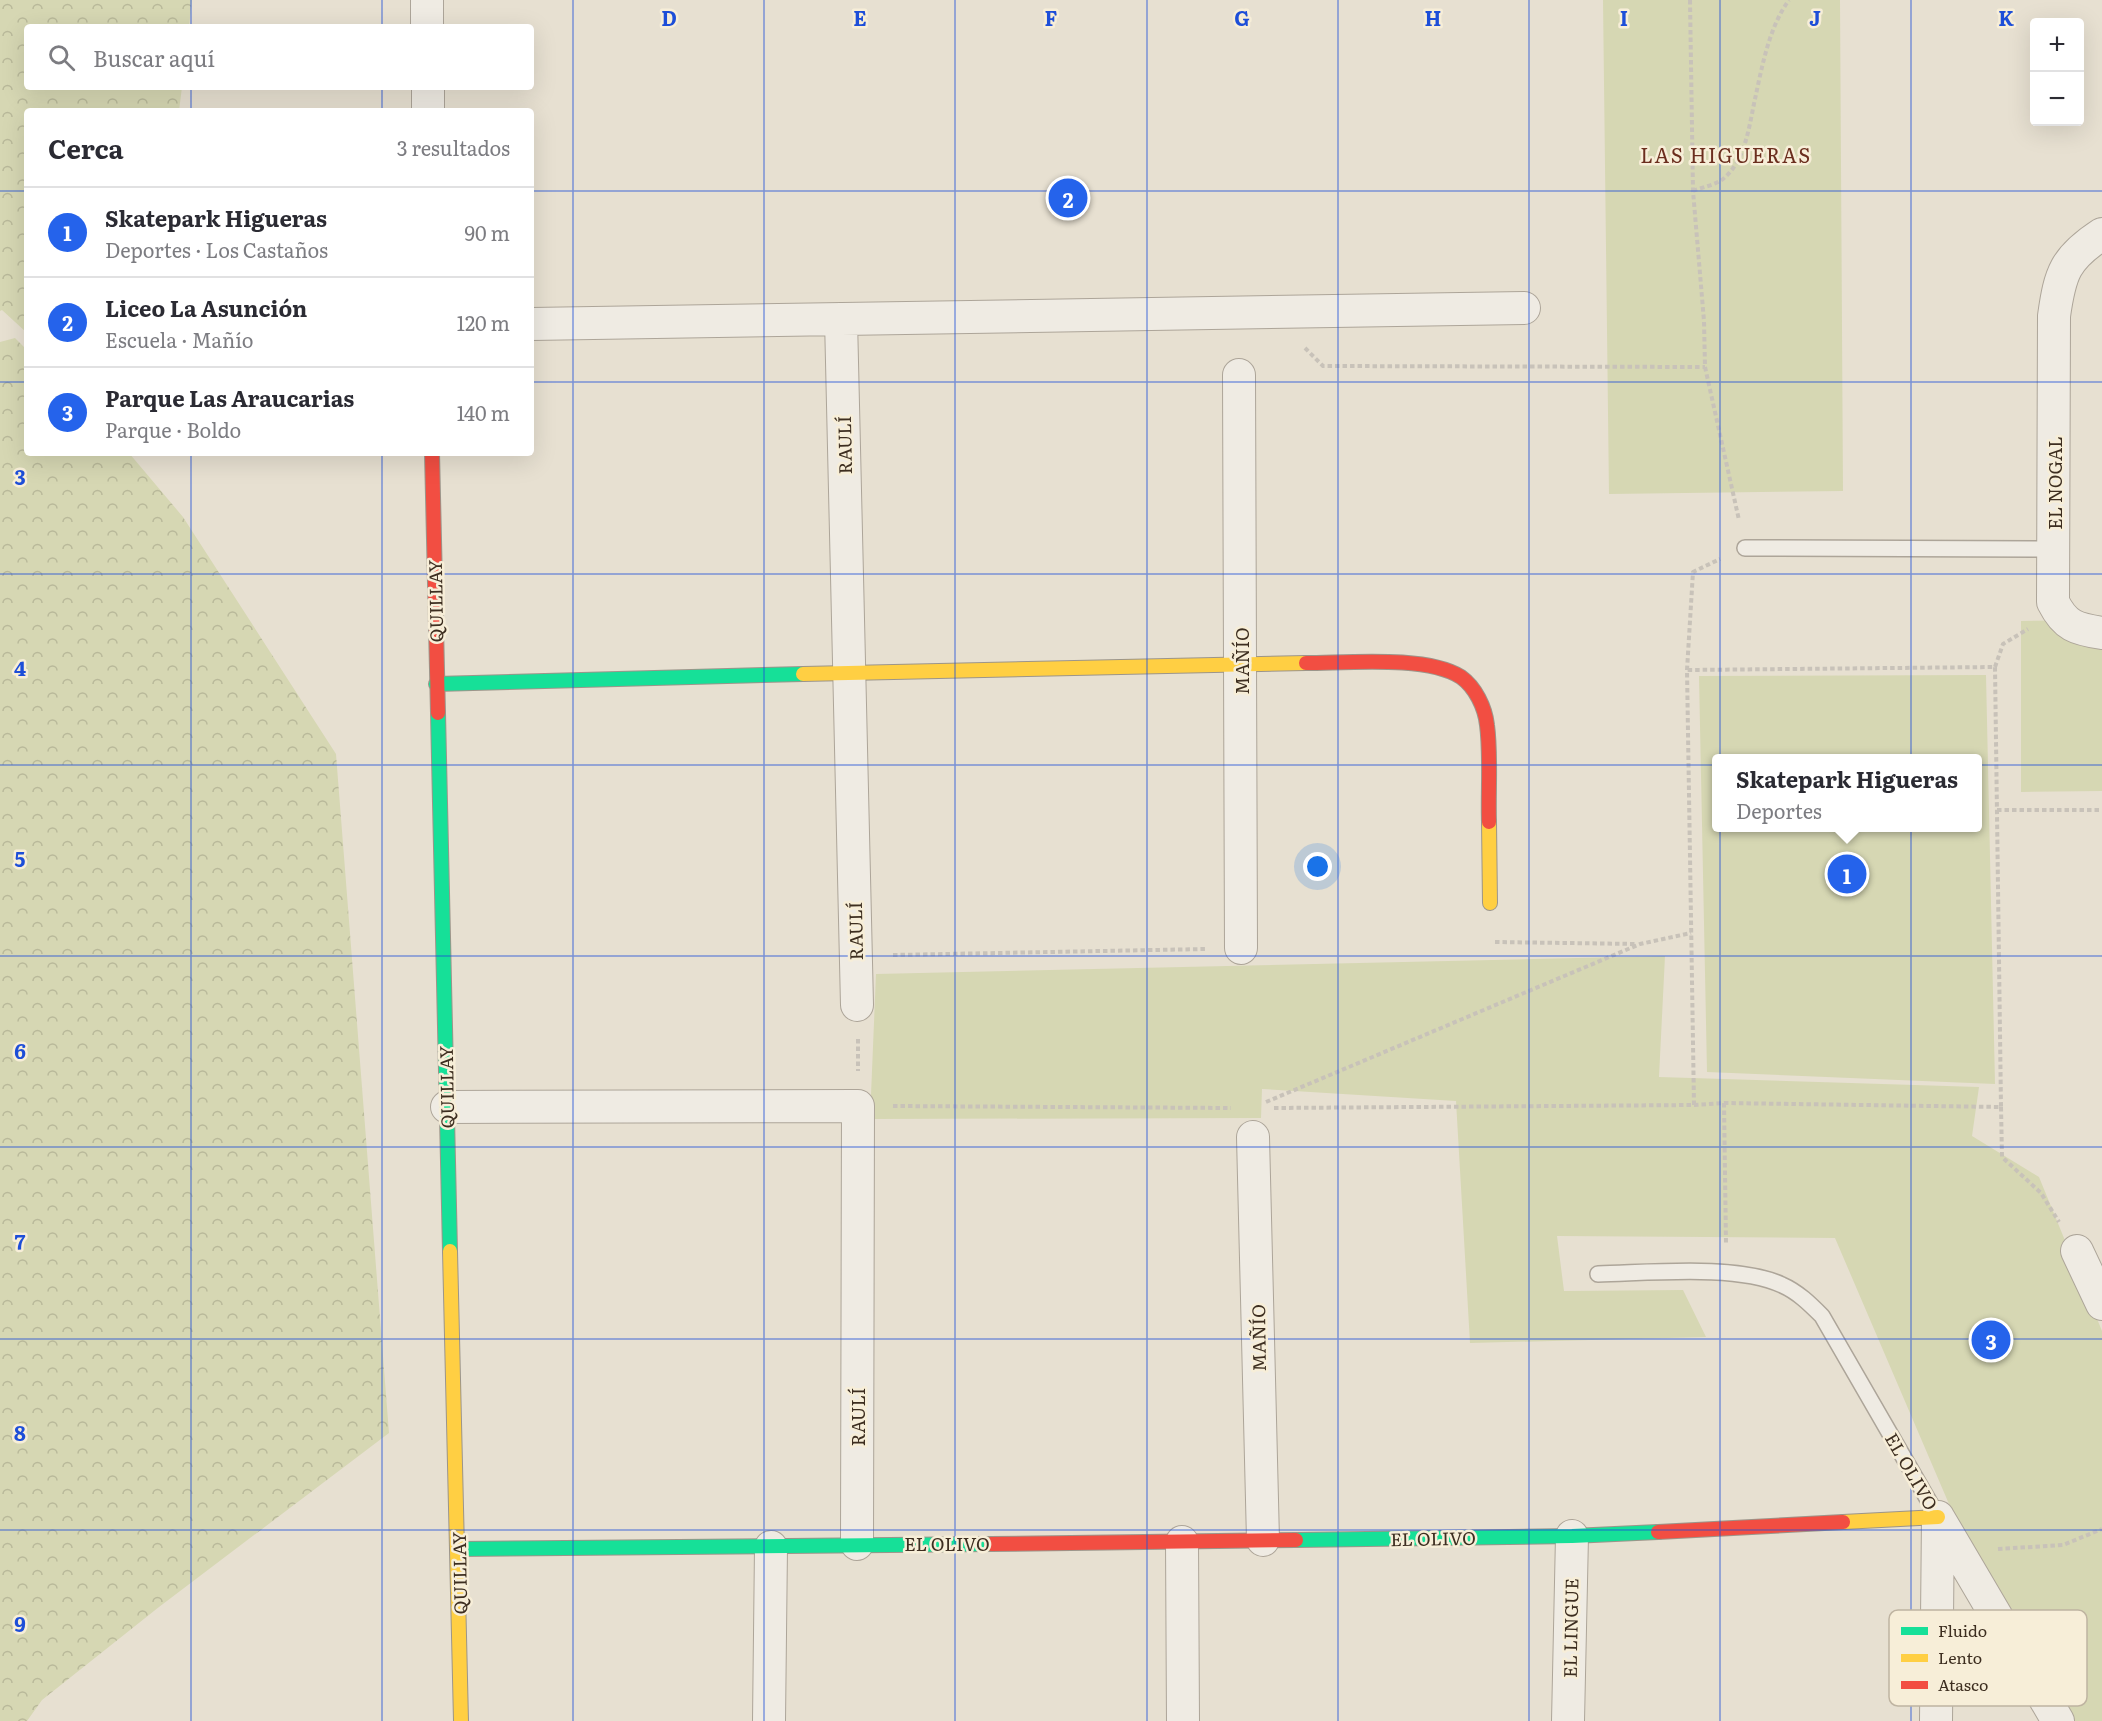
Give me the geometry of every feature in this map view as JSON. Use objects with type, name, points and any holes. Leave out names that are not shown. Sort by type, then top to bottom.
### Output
[{"type":"street","points":[[427,0],[427,24]]},
{"type":"street","points":[[428,90],[428,108]]},
{"type":"street","name":"EL NOGAL","points":[[2054,549],[2054,316],[2058,290],[2065,269],[2075,254],[2102,234]]},
{"type":"street","points":[[534,324],[1524,308]]},
{"type":"street","name":"RAULÍ","points":[[841,319],[857,1005]]},
{"type":"street","name":"MAÑÍO","points":[[1239,375],[1241,948]]},
{"type":"street","name":"QUILLAY","points":[[432,456],[459,1549],[461,1721]]},
{"type":"street","points":[[2054,549],[2053,602],[2061,618],[2073,626],[2102,633]]},
{"type":"street","points":[[436,684],[1241,663],[1409,663],[1448,671],[1473,686],[1487,724],[1490,903]]},
{"type":"street","points":[[447,1107],[858,1106]]},
{"type":"street","name":"RAULÍ","points":[[857,1544],[858,1106]]},
{"type":"street","name":"MAÑÍO","points":[[1253,1137],[1263,1540]]},
{"type":"street","points":[[2077,1251],[2102,1304]]},
{"type":"street","points":[[1938,1516],[1993,1610]]},
{"type":"street","points":[[1937,1610],[1938,1516]]},
{"type":"street","name":"EL OLIVO","points":[[459,1549],[1572,1536],[1938,1516]]},
{"type":"street","name":"EL LINGUE","points":[[1568,1721],[1572,1536]]},
{"type":"street","points":[[1182,1542],[1183,1721]]},
{"type":"street","points":[[769,1721],[771,1546]]},
{"type":"street","points":[[1936,1706],[1936,1721]]},
{"type":"street","points":[[2049,1706],[2058,1721]]},
{"type":"lane","name":"EL NOGAL","points":[[1745,548],[2054,549]]},
{"type":"lane","name":"EL OLIVO","points":[[1598,1274],[1726,1272],[1784,1285],[1804,1299],[1822,1316],[1938,1516]]},
{"type":"path","points":[[1690,0],[1693,191],[1704,321],[1705,367],[1745,548],[1693,572],[1687,670],[1694,1105],[1724,1103],[2001,1107]]},
{"type":"path","points":[[1693,191],[1721,181],[1732,170],[1745,143],[1767,48],[1789,0]]},
{"type":"path","points":[[1271,312],[1323,366],[1705,367]]},
{"type":"path","points":[[2061,618],[2026,630],[2003,644],[1995,667],[2002,1157],[2041,1193],[2077,1251]]},
{"type":"path","points":[[1687,670],[1995,667]]},
{"type":"path","points":[[1997,810],[2102,810]]},
{"type":"path","points":[[1490,903],[1487,942],[1640,944]]},
{"type":"path","points":[[1265,1103],[1640,944],[1691,933]]},
{"type":"path","points":[[856,956],[1241,948]]},
{"type":"path","points":[[857,1005],[858,1106]]},
{"type":"path","points":[[1724,1103],[1726,1272]]},
{"type":"path","points":[[1959,1553],[1982,1548],[2036,1548],[2063,1545],[2102,1529]]},
{"type":"green space","points":[[0,0],[192,0],[189,24],[24,24],[24,90],[182,90],[179,108],[24,108],[24,330],[2,310],[0,311]]},
{"type":"green space","points":[[1603,0],[1840,0],[1843,491],[1609,494]]},
{"type":"green space","points":[[15,338],[24,347],[24,456],[132,456],[183,517],[336,754],[389,1433],[159,1607],[42,1700],[27,1721],[0,1721],[0,342]]},
{"type":"green space","points":[[2102,620],[2102,791],[2021,792],[2021,621]]},
{"type":"green space","points":[[1986,675],[1995,1084],[1707,1072],[1699,676]]},
{"type":"green space","points":[[1665,956],[1659,1077],[1979,1087],[1972,1136],[2039,1177],[2102,1331],[2102,1721],[2048,1721],[2040,1706],[2087,1706],[2087,1610],[1994,1610],[1835,1238],[1557,1236],[1564,1291],[1683,1290],[1706,1337],[1470,1343],[1456,1101],[1262,1089],[1261,1118],[870,1119],[876,974]]},
{"type":"traffic: fast","points":[[436,684],[803,674]]},
{"type":"traffic: fast","points":[[438,713],[450,1251]]},
{"type":"traffic: fast","points":[[1296,1540],[1572,1536],[1658,1532]]},
{"type":"traffic: fast","points":[[459,1549],[991,1544]]},
{"type":"traffic: slow","points":[[803,674],[1306,663]]},
{"type":"traffic: slow","points":[[1489,822],[1490,903]]},
{"type":"traffic: slow","points":[[450,1251],[461,1721]]},
{"type":"traffic: slow","points":[[1843,1522],[1938,1517]]},
{"type":"traffic: jam","points":[[432,456],[438,713]]},
{"type":"traffic: jam","points":[[1306,663],[1408,663],[1446,670],[1466,681],[1478,698],[1487,725],[1489,822]]},
{"type":"traffic: jam","points":[[1658,1532],[1843,1522]]},
{"type":"traffic: jam","points":[[991,1544],[1296,1540]]},
{"type":"place","name":"Liceo La Asunción","points":[[1068,198]]},
{"type":"place","name":"Skatepark Higueras","points":[[1847,874]]},
{"type":"place","name":"Parque Las Araucarias","points":[[1991,1340]]},
{"type":"district","name":"LAS HIGUERAS","points":[[1726,154]]}]
